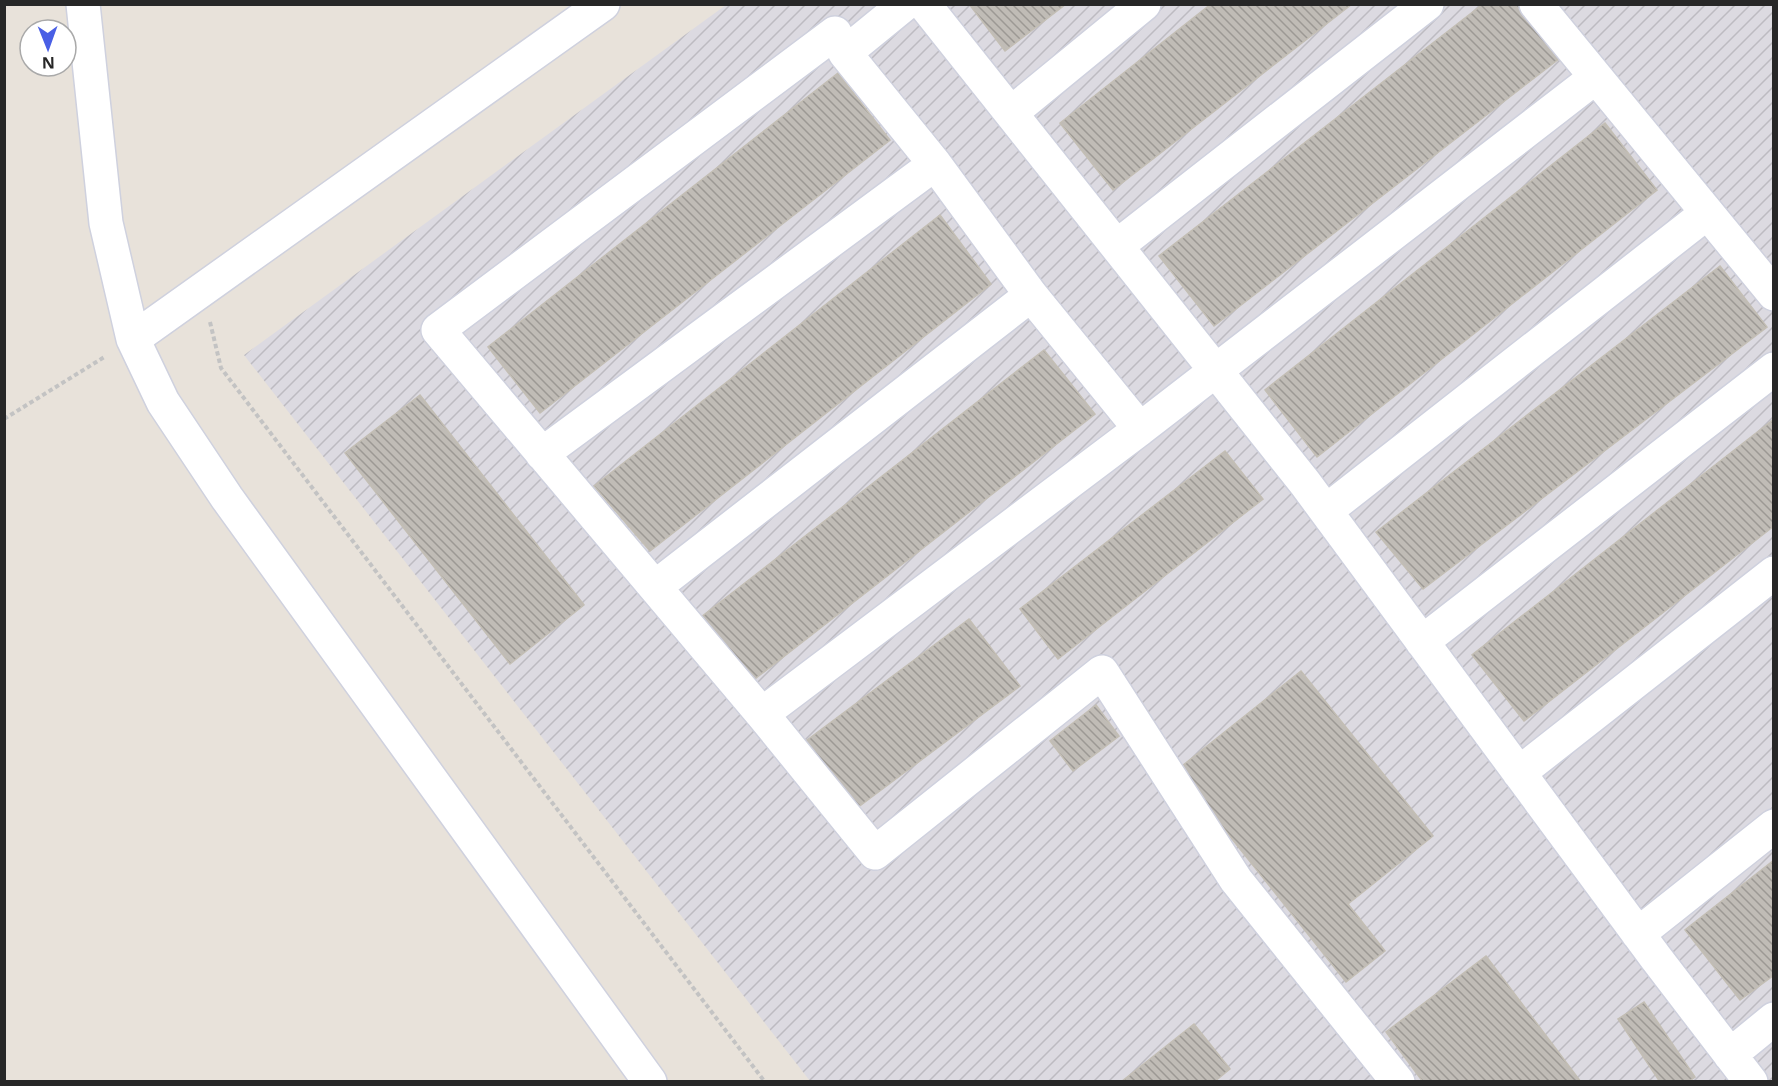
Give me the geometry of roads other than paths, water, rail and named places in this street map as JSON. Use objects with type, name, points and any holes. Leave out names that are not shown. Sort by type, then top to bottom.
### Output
[{"type":"street","points":[[83,4],[106,223],[133,339],[163,402],[227,498],[650,1082]]},
{"type":"street","points":[[133,339],[603,4]]},
{"type":"street","points":[[845,53],[905,4]]},
{"type":"street","points":[[924,4],[1326,511],[1638,934],[1745,1074],[1773,1019]]},
{"type":"street","points":[[1011,113],[1144,4]]},
{"type":"street","points":[[1116,246],[1427,4]]},
{"type":"street","points":[[1536,4],[1773,294]]},
{"type":"street","points":[[1140,429],[1031,295],[935,164],[845,53],[835,33],[438,330],[762,714],[875,853],[1102,672],[1236,880],[1398,1082]]},
{"type":"street","points":[[762,714],[1216,371],[1596,77]]},
{"type":"street","points":[[542,454],[935,164]]},
{"type":"street","points":[[1326,511],[1707,213]]},
{"type":"street","points":[[655,587],[1031,295]]},
{"type":"street","points":[[1422,642],[1773,369]]},
{"type":"street","points":[[1519,773],[1773,573]]},
{"type":"street","points":[[1638,934],[1773,826]]}]
